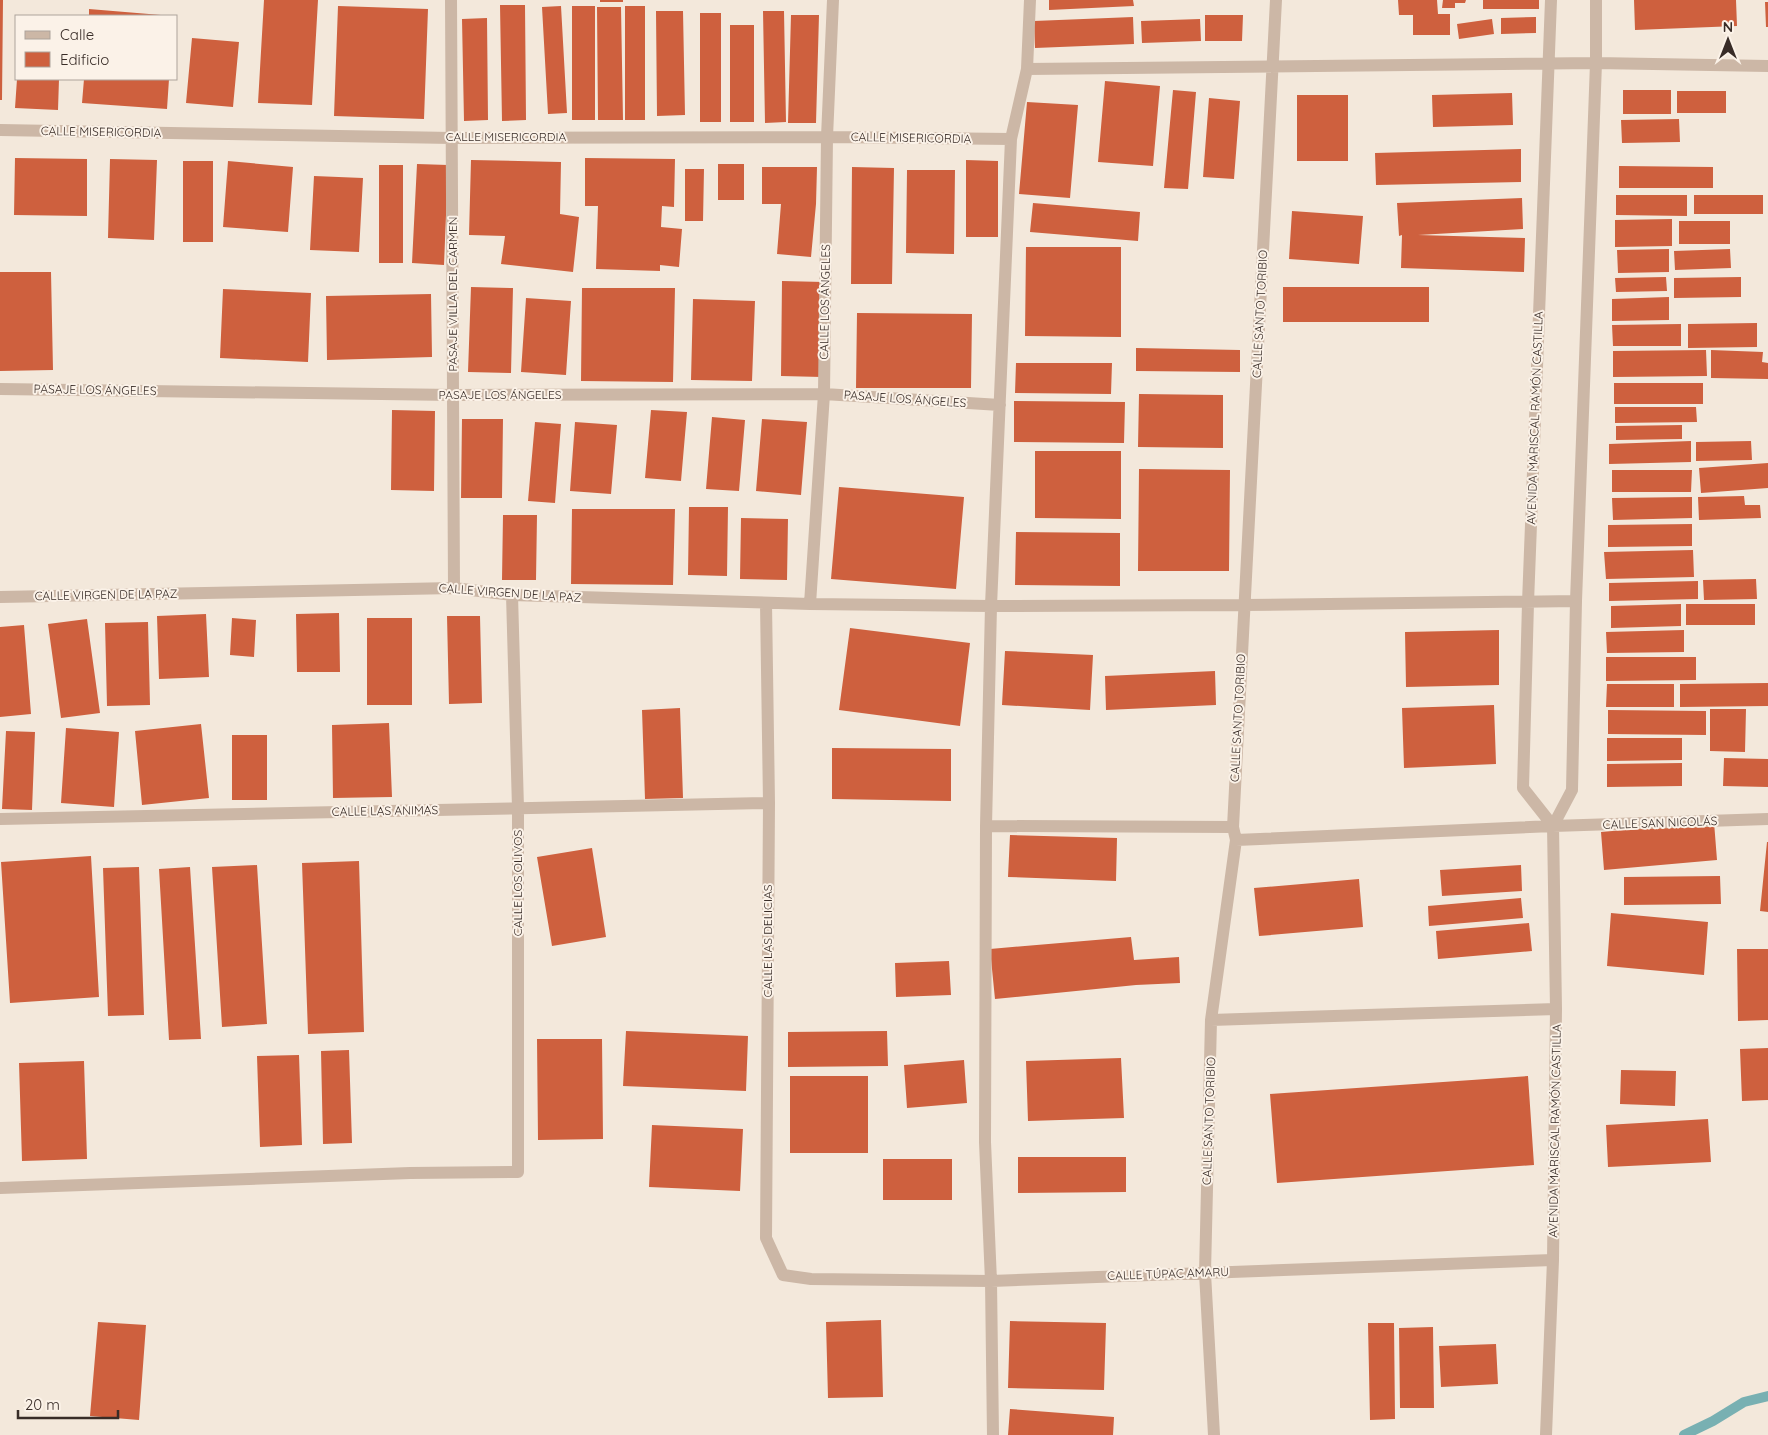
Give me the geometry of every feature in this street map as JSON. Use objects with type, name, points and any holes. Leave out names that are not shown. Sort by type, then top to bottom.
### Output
[{"type":"street","name":"PASAJE VILLA DEL CARMEN","points":[[451,0],[454,588]]},
{"type":"street","name":"CALLE LOS ÁNGELES","points":[[810,604],[824,394],[827,136],[833,0]]},
{"type":"street","points":[[993,1435],[991,1280],[985,1142],[986,826],[991,606],[1011,139],[1027,69],[1030,0]]},
{"type":"street","name":"CALLE SANTO TORIBIO","points":[[1214,1435],[1205,1273],[1212,1020],[1236,840],[1233,827],[1276,0]]},
{"type":"street","name":"AVENIDA MARISCAL RAMÓN CASTILLA","points":[[1551,0],[1528,603],[1523,788],[1553,826]]},
{"type":"street","name":"AVENIDA MARISCAL RAMÓN CASTILLA","points":[[1546,1435],[1553,1260],[1556,1009],[1553,826],[1572,790],[1576,601],[1596,63],[1596,0]]},
{"type":"street","points":[[1027,69],[1596,63],[1768,66]]},
{"type":"street","name":"CALLE MISERICORDIA","points":[[0,130],[452,138],[827,136],[1011,139]]},
{"type":"street","name":"PASAJE LOS ÁNGELES","points":[[0,389],[454,395],[824,394],[1000,405]]},
{"type":"street","name":"CALLE VIRGEN DE LA PAZ","points":[[0,597],[454,588],[512,595],[810,604],[991,606],[1528,603],[1576,601]]},
{"type":"street","name":"CALLE LOS OLIVOS","points":[[0,1188],[390,1174],[518,1172],[518,808],[512,595]]},
{"type":"street","name":"CALLE LAS DELICIAS","points":[[766,603],[769,803],[766,1238],[783,1275]]},
{"type":"street","name":"CALLE LAS ANIMAS","points":[[0,819],[769,803]]},
{"type":"street","name":"CALLE SAN NICOLÁS","points":[[1236,840],[1768,819]]},
{"type":"street","points":[[986,826],[1233,827]]},
{"type":"street","points":[[1212,1020],[1556,1009]]},
{"type":"street","name":"CALLE TÚPAC AMARU","points":[[783,1275],[811,1279],[991,1280],[1553,1260]]},
{"type":"building","points":[[0,0],[3,0],[2,100],[0,100]]},
{"type":"building","points":[[264,0],[318,0],[312,105],[258,103]]},
{"type":"building","points":[[600,0],[623,0],[623,2],[600,2]]},
{"type":"building","points":[[1049,0],[1133,0],[1134,6],[1049,10]]},
{"type":"building","points":[[1398,0],[1437,0],[1438,14],[1450,14],[1450,35],[1413,35],[1413,15],[1399,15]]},
{"type":"building","points":[[1443,0],[1466,0],[1465,3],[1455,3],[1455,8],[1442,8]]},
{"type":"building","points":[[1483,0],[1539,0],[1539,9],[1483,9]]},
{"type":"building","points":[[1634,0],[1736,0],[1737,26],[1635,30]]},
{"type":"building","points":[[1765,2],[1768,2],[1768,27],[1766,27]]},
{"type":"building","points":[[500,5],[525,5],[526,120],[502,121]]},
{"type":"building","points":[[338,6],[428,9],[424,119],[334,116]]},
{"type":"building","points":[[561,6],[567,113],[548,114],[542,7]]},
{"type":"building","points":[[572,6],[595,6],[595,120],[572,120]]},
{"type":"building","points":[[625,6],[645,6],[645,120],[625,120]]},
{"type":"building","points":[[597,7],[621,7],[623,120],[598,120]]},
{"type":"building","points":[[89,9],[161,15],[89,15]]},
{"type":"building","points":[[656,11],[683,11],[685,115],[657,116]]},
{"type":"building","points":[[763,11],[784,11],[786,122],[765,123]]},
{"type":"building","points":[[700,13],[721,13],[721,122],[700,122]]},
{"type":"building","points":[[791,15],[819,15],[816,123],[788,123]]},
{"type":"building","points":[[1205,15],[1243,15],[1242,41],[1205,41]]},
{"type":"building","points":[[1133,17],[1134,44],[1035,48],[1034,21]]},
{"type":"building","points":[[1536,17],[1536,33],[1501,34],[1501,18]]},
{"type":"building","points":[[487,18],[488,120],[464,121],[462,19]]},
{"type":"building","points":[[1200,19],[1201,41],[1142,43],[1141,21]]},
{"type":"building","points":[[1492,19],[1494,34],[1459,39],[1457,24]]},
{"type":"building","points":[[730,25],[754,25],[754,122],[730,122]]},
{"type":"building","points":[[192,38],[239,42],[233,107],[186,103]]},
{"type":"building","points":[[17,80],[59,80],[58,110],[15,108]]},
{"type":"building","points":[[84,80],[169,80],[167,109],[82,103]]},
{"type":"building","points":[[1105,81],[1160,86],[1153,166],[1098,162]]},
{"type":"building","points":[[1173,90],[1196,92],[1188,189],[1164,188]]},
{"type":"building","points":[[1623,90],[1671,90],[1671,114],[1623,114]]},
{"type":"building","points":[[1677,91],[1726,91],[1726,113],[1677,113]]},
{"type":"building","points":[[1512,93],[1513,125],[1433,127],[1432,95]]},
{"type":"building","points":[[1297,95],[1348,95],[1348,161],[1297,161]]},
{"type":"building","points":[[1209,98],[1240,101],[1234,179],[1203,177]]},
{"type":"building","points":[[1027,102],[1078,105],[1070,198],[1019,194]]},
{"type":"building","points":[[1679,119],[1680,142],[1622,143],[1621,120]]},
{"type":"building","points":[[1521,149],[1521,182],[1376,185],[1375,153]]},
{"type":"building","points":[[15,158],[87,159],[87,216],[14,215]]},
{"type":"building","points":[[585,158],[675,159],[674,207],[662,206],[661,227],[682,229],[679,267],[660,265],[660,271],[596,269],[598,206],[585,206]]},
{"type":"building","points":[[110,159],[157,160],[154,240],[108,238]]},
{"type":"building","points":[[471,160],[561,162],[560,214],[579,217],[573,272],[501,264],[505,236],[469,235]]},
{"type":"building","points":[[966,160],[998,161],[998,237],[966,237]]},
{"type":"building","points":[[183,161],[213,161],[213,242],[183,242]]},
{"type":"building","points":[[228,161],[293,167],[288,232],[223,227]]},
{"type":"building","points":[[417,164],[448,165],[444,265],[412,263]]},
{"type":"building","points":[[718,164],[744,164],[744,200],[718,200]]},
{"type":"building","points":[[379,165],[403,165],[403,263],[379,263]]},
{"type":"building","points":[[1619,166],[1713,167],[1713,188],[1619,188]]},
{"type":"building","points":[[762,167],[817,167],[811,257],[777,254],[781,204],[762,204]]},
{"type":"building","points":[[852,167],[894,168],[892,284],[851,284]]},
{"type":"building","points":[[685,169],[704,169],[703,221],[685,221]]},
{"type":"building","points":[[907,170],[955,170],[954,254],[906,253]]},
{"type":"building","points":[[314,176],[363,178],[359,252],[310,250]]},
{"type":"building","points":[[1616,195],[1687,195],[1687,216],[1616,215]]},
{"type":"building","points":[[1694,195],[1763,195],[1763,214],[1694,214]]},
{"type":"building","points":[[1522,198],[1523,229],[1418,235],[1525,238],[1524,272],[1401,268],[1402,235],[1399,236],[1397,203]]},
{"type":"building","points":[[1033,203],[1140,212],[1138,241],[1030,232]]},
{"type":"building","points":[[1292,211],[1363,216],[1359,264],[1289,259]]},
{"type":"building","points":[[1672,219],[1672,246],[1615,247],[1615,220]]},
{"type":"building","points":[[1679,221],[1730,221],[1730,244],[1679,244]]},
{"type":"building","points":[[1026,247],[1121,247],[1121,337],[1025,336]]},
{"type":"building","points":[[1669,249],[1669,272],[1618,273],[1617,250]]},
{"type":"building","points":[[1730,249],[1731,268],[1675,270],[1674,251]]},
{"type":"building","points":[[0,272],[51,272],[53,370],[0,371]]},
{"type":"building","points":[[1666,277],[1667,291],[1616,292],[1615,278]]},
{"type":"building","points":[[1741,277],[1741,297],[1674,298],[1674,278]]},
{"type":"building","points":[[782,281],[824,282],[822,377],[781,376]]},
{"type":"building","points":[[471,287],[513,288],[511,373],[468,372]]},
{"type":"building","points":[[1283,287],[1429,287],[1429,322],[1283,322]]},
{"type":"building","points":[[582,288],[675,288],[673,382],[581,381]]},
{"type":"building","points":[[223,289],[311,293],[308,362],[220,358]]},
{"type":"building","points":[[431,294],[432,357],[327,360],[326,296]]},
{"type":"building","points":[[1669,297],[1669,320],[1612,321],[1612,299]]},
{"type":"building","points":[[526,298],[571,301],[566,375],[521,372]]},
{"type":"building","points":[[693,299],[755,301],[752,381],[691,380]]},
{"type":"building","points":[[857,313],[972,314],[971,388],[856,388]]},
{"type":"building","points":[[1757,323],[1757,347],[1688,348],[1688,324]]},
{"type":"building","points":[[1681,324],[1681,346],[1613,346],[1612,325]]},
{"type":"building","points":[[1136,348],[1240,350],[1240,372],[1136,371]]},
{"type":"building","points":[[1706,350],[1707,376],[1613,377],[1613,351]]},
{"type":"building","points":[[1711,350],[1763,352],[1762,362],[1768,363],[1768,379],[1711,378]]},
{"type":"building","points":[[1016,363],[1112,363],[1111,394],[1015,393]]},
{"type":"building","points":[[1614,383],[1703,383],[1703,404],[1614,404]]},
{"type":"building","points":[[1139,394],[1223,395],[1223,448],[1138,447]]},
{"type":"building","points":[[1014,401],[1125,402],[1124,443],[1014,442]]},
{"type":"building","points":[[1615,407],[1696,407],[1697,422],[1615,423]]},
{"type":"building","points":[[392,410],[435,411],[434,491],[391,490]]},
{"type":"building","points":[[651,410],[687,412],[681,481],[645,478]]},
{"type":"building","points":[[712,417],[745,420],[739,491],[706,489]]},
{"type":"building","points":[[462,419],[503,419],[502,498],[461,498]]},
{"type":"building","points":[[762,419],[807,422],[801,495],[756,491]]},
{"type":"building","points":[[535,422],[561,424],[555,503],[528,501]]},
{"type":"building","points":[[575,422],[617,425],[611,494],[570,491]]},
{"type":"building","points":[[1682,425],[1682,439],[1616,440],[1616,426]]},
{"type":"building","points":[[1691,441],[1691,462],[1609,464],[1609,444]]},
{"type":"building","points":[[1751,441],[1752,460],[1696,461],[1696,442]]},
{"type":"building","points":[[1035,451],[1121,451],[1121,519],[1035,518]]},
{"type":"building","points":[[1768,463],[1768,488],[1701,493],[1699,468]]},
{"type":"building","points":[[1139,469],[1230,470],[1229,571],[1138,571]]},
{"type":"building","points":[[1612,470],[1692,470],[1691,492],[1612,492]]},
{"type":"building","points":[[839,487],[964,497],[956,589],[831,579]]},
{"type":"building","points":[[1744,496],[1745,505],[1760,505],[1761,518],[1699,520],[1698,497]]},
{"type":"building","points":[[1692,497],[1692,518],[1613,520],[1612,498]]},
{"type":"building","points":[[689,507],[728,507],[727,576],[688,575]]},
{"type":"building","points":[[572,509],[675,509],[673,585],[571,584]]},
{"type":"building","points":[[503,515],[537,515],[536,580],[502,580]]},
{"type":"building","points":[[741,518],[788,519],[787,580],[740,579]]},
{"type":"building","points":[[1692,524],[1692,546],[1608,547],[1608,525]]},
{"type":"building","points":[[1016,532],[1120,533],[1120,586],[1015,585]]},
{"type":"building","points":[[1693,550],[1694,577],[1606,579],[1604,552]]},
{"type":"building","points":[[1756,579],[1757,599],[1704,600],[1703,580]]},
{"type":"building","points":[[1698,581],[1698,599],[1609,601],[1609,583]]},
{"type":"building","points":[[1681,604],[1681,626],[1611,628],[1611,606]]},
{"type":"building","points":[[1686,604],[1755,604],[1755,625],[1686,625]]},
{"type":"building","points":[[339,613],[340,672],[297,672],[296,614]]},
{"type":"building","points":[[206,614],[209,677],[159,679],[157,616]]},
{"type":"building","points":[[447,616],[480,616],[482,703],[449,704]]},
{"type":"building","points":[[232,618],[256,620],[254,657],[230,655]]},
{"type":"building","points":[[367,618],[412,618],[412,705],[367,705]]},
{"type":"building","points":[[87,619],[100,713],[61,718],[48,624]]},
{"type":"building","points":[[148,622],[150,705],[107,706],[105,623]]},
{"type":"building","points":[[24,625],[31,714],[0,717],[0,627]]},
{"type":"building","points":[[850,628],[970,643],[960,726],[839,710]]},
{"type":"building","points":[[1499,630],[1499,685],[1406,687],[1405,632]]},
{"type":"building","points":[[1684,630],[1684,652],[1607,653],[1606,632]]},
{"type":"building","points":[[1005,651],[1093,655],[1090,710],[1002,705]]},
{"type":"building","points":[[1606,657],[1696,657],[1696,680],[1606,681]]},
{"type":"building","points":[[1215,671],[1216,705],[1106,710],[1105,676]]},
{"type":"building","points":[[1768,683],[1768,706],[1680,707],[1680,684]]},
{"type":"building","points":[[1607,684],[1674,684],[1674,707],[1606,707]]},
{"type":"building","points":[[1494,705],[1496,764],[1404,768],[1402,708]]},
{"type":"building","points":[[680,708],[683,798],[645,799],[642,710]]},
{"type":"building","points":[[1710,709],[1746,709],[1745,752],[1710,751]]},
{"type":"building","points":[[1608,710],[1706,711],[1706,735],[1608,734]]},
{"type":"building","points":[[389,723],[392,797],[333,798],[332,725]]},
{"type":"building","points":[[201,724],[209,798],[142,805],[135,731]]},
{"type":"building","points":[[66,728],[119,732],[114,807],[61,803]]},
{"type":"building","points":[[6,731],[35,732],[32,810],[2,809]]},
{"type":"building","points":[[232,735],[267,735],[267,800],[232,800]]},
{"type":"building","points":[[1607,738],[1682,738],[1682,760],[1607,761]]},
{"type":"building","points":[[832,748],[951,749],[951,801],[832,799]]},
{"type":"building","points":[[1724,758],[1768,759],[1768,787],[1723,786]]},
{"type":"building","points":[[1682,763],[1682,786],[1607,787],[1607,764]]},
{"type":"building","points":[[1714,822],[1717,860],[1604,870],[1601,832]]},
{"type":"building","points":[[1010,835],[1117,838],[1116,881],[1008,877]]},
{"type":"building","points":[[1768,842],[1768,912],[1760,911]]},
{"type":"building","points":[[592,848],[606,937],[552,946],[537,857]]},
{"type":"building","points":[[91,856],[99,997],[10,1003],[1,862]]},
{"type":"building","points":[[359,861],[364,1032],[308,1034],[302,863]]},
{"type":"building","points":[[257,865],[267,1024],[222,1027],[212,867]]},
{"type":"building","points":[[1521,865],[1522,891],[1442,896],[1440,870]]},
{"type":"building","points":[[139,867],[144,1015],[108,1016],[103,868]]},
{"type":"building","points":[[190,867],[201,1039],[169,1040],[159,869]]},
{"type":"building","points":[[1720,876],[1721,904],[1624,905],[1624,877]]},
{"type":"building","points":[[1359,879],[1363,927],[1259,936],[1254,888]]},
{"type":"building","points":[[1521,898],[1523,918],[1429,926],[1428,906]]},
{"type":"building","points":[[1611,913],[1708,922],[1704,975],[1607,966]]},
{"type":"building","points":[[1529,923],[1532,951],[1438,959],[1436,931]]},
{"type":"building","points":[[1131,937],[1134,960],[1179,957],[1180,983],[1136,985],[995,999],[990,949]]},
{"type":"building","points":[[1737,949],[1768,949],[1768,1020],[1738,1021]]},
{"type":"building","points":[[949,961],[951,995],[896,997],[895,963]]},
{"type":"building","points":[[626,1031],[748,1036],[746,1091],[623,1086]]},
{"type":"building","points":[[887,1031],[888,1066],[788,1067],[788,1032]]},
{"type":"building","points":[[537,1039],[602,1039],[603,1139],[538,1140]]},
{"type":"building","points":[[1768,1048],[1768,1100],[1742,1101],[1740,1049]]},
{"type":"building","points":[[349,1050],[352,1143],[323,1144],[321,1051]]},
{"type":"building","points":[[299,1055],[302,1145],[260,1147],[257,1056]]},
{"type":"building","points":[[1121,1058],[1124,1118],[1028,1121],[1026,1061]]},
{"type":"building","points":[[964,1060],[967,1103],[907,1108],[904,1065]]},
{"type":"building","points":[[84,1061],[87,1159],[22,1161],[19,1063]]},
{"type":"building","points":[[1621,1070],[1676,1071],[1675,1106],[1620,1104]]},
{"type":"building","points":[[790,1076],[868,1076],[868,1153],[790,1153]]},
{"type":"building","points":[[1528,1076],[1534,1165],[1277,1183],[1270,1094]]},
{"type":"building","points":[[1708,1119],[1711,1162],[1608,1167],[1606,1125]]},
{"type":"building","points":[[652,1125],[743,1129],[740,1191],[649,1187]]},
{"type":"building","points":[[1018,1157],[1126,1157],[1126,1192],[1018,1193]]},
{"type":"building","points":[[883,1159],[952,1159],[952,1200],[883,1200]]},
{"type":"building","points":[[881,1320],[883,1397],[828,1398],[826,1322]]},
{"type":"building","points":[[1010,1321],[1106,1323],[1104,1390],[1008,1388]]},
{"type":"building","points":[[98,1322],[146,1325],[139,1420],[90,1416]]},
{"type":"building","points":[[1368,1323],[1394,1323],[1395,1419],[1370,1420]]},
{"type":"building","points":[[1433,1327],[1434,1408],[1400,1408],[1399,1328]]},
{"type":"building","points":[[1496,1344],[1498,1384],[1441,1387],[1439,1346]]},
{"type":"building","points":[[1010,1409],[1114,1417],[1113,1435],[1008,1435]]},
{"type":"waterway","points":[[1684,1435],[1713,1421],[1744,1402],[1768,1396]]}]
